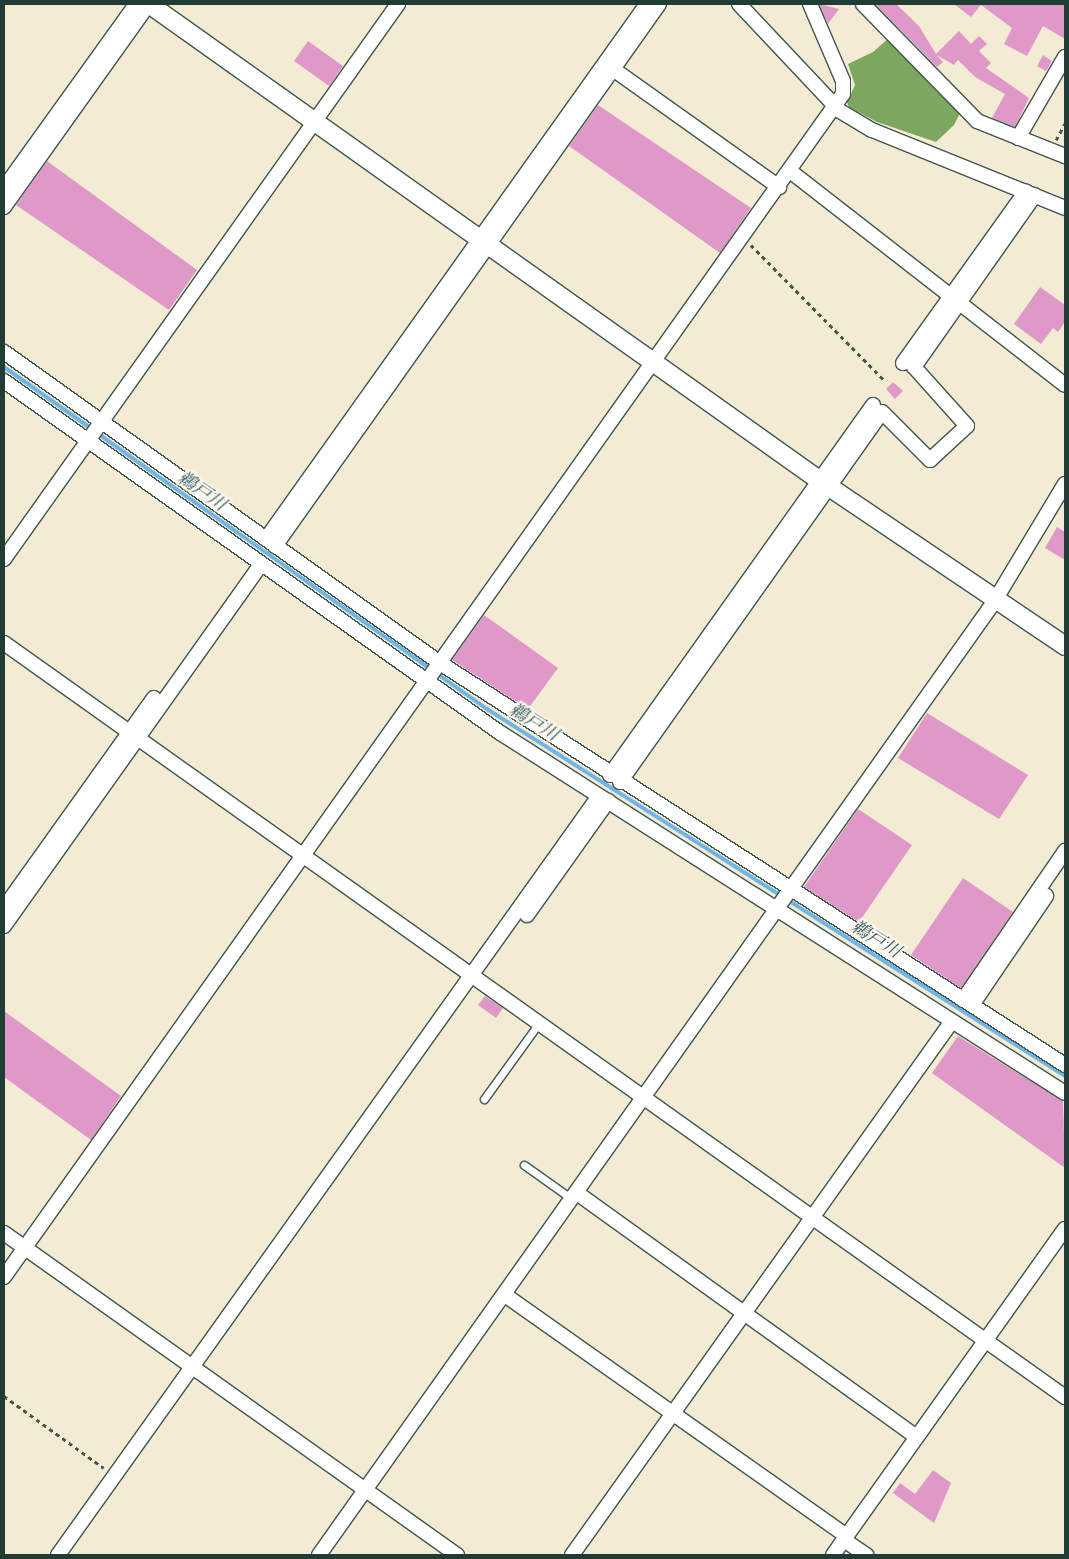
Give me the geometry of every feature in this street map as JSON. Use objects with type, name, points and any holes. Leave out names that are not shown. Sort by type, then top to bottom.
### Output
[{"type":"street","points":[[4,188],[136,4]]},
{"type":"street","points":[[4,207],[149,4],[824,484],[994,602],[1065,646]]},
{"type":"street","points":[[4,559],[398,4]]},
{"type":"street","points":[[270,543],[484,242],[647,4]]},
{"type":"street","points":[[484,242],[659,4]]},
{"type":"street","points":[[739,4],[835,106],[872,130],[1065,208]]},
{"type":"street","points":[[4,1277],[653,362],[790,172],[843,94],[844,81],[810,4]]},
{"type":"street","points":[[863,4],[977,121],[1065,156]]},
{"type":"street","points":[[1018,138],[1065,57]]},
{"type":"street","points":[[613,68],[779,187]]},
{"type":"street","points":[[790,172],[1065,384]]},
{"type":"street","points":[[615,778],[824,484],[882,412],[930,460],[967,426],[914,367],[955,300],[1030,193]]},
{"type":"street","points":[[903,363],[955,300]]},
{"type":"street","points":[[4,352],[100,424],[270,543],[439,665],[790,893],[1065,1064]]},
{"type":"street","points":[[4,382],[88,439],[428,681],[604,799],[779,908],[1065,1093]]},
{"type":"street","points":[[824,484],[873,405]]},
{"type":"street","points":[[319,1555],[645,1098],[994,602],[1065,484]]},
{"type":"street","points":[[4,908],[133,735],[257,561]]},
{"type":"street","points":[[4,642],[1065,1397]]},
{"type":"street","points":[[4,926],[133,735]]},
{"type":"street","points":[[69,1555],[196,1370],[604,799]]},
{"type":"street","points":[[967,1002],[1065,851]]},
{"type":"street","points":[[967,1002],[1065,868]]},
{"type":"street","points":[[582,1555],[677,1415],[956,1023]]},
{"type":"street","points":[[575,1196],[748,1315],[917,1437]]},
{"type":"street","points":[[833,1555],[1065,1229]]},
{"type":"street","points":[[4,1233],[457,1555]]},
{"type":"street","points":[[505,1295],[677,1415],[866,1555]]},
{"type":"street","points":[[58,1555],[115,1476],[196,1370]]},
{"type":"street","points":[[572,1555],[677,1415]]},
{"type":"lane","points":[[484,1100],[539,1023]]},
{"type":"lane","points":[[524,1165],[575,1196]]},
{"type":"path","points":[[1050,150],[1065,124]]},
{"type":"path","points":[[743,237],[884,380]]},
{"type":"path","points":[[4,1396],[115,1476]]},
{"type":"green space","points":[[890,37],[961,111],[954,125],[936,142],[877,122],[849,107],[847,102],[855,85],[848,64],[873,52]]},
{"type":"building","points":[[819,4],[839,9],[828,24]]},
{"type":"building","points":[[875,4],[896,4],[919,26],[936,54],[959,31],[971,44],[979,36],[987,44],[979,51],[991,63],[986,68],[1029,98],[1015,127],[992,118],[1005,94],[975,77],[958,60],[954,65],[937,55],[943,62],[937,67]]},
{"type":"building","points":[[954,4],[1065,4],[1065,39],[1043,26],[1027,56],[1004,44],[1012,28],[981,5],[971,17]]},
{"type":"building","points":[[308,41],[343,66],[329,86],[294,61]]},
{"type":"building","points":[[1043,55],[1052,61],[1046,71],[1037,66]]},
{"type":"building","points":[[598,105],[751,208],[720,253],[569,146]]},
{"type":"building","points":[[47,161],[197,270],[169,310],[16,205]]},
{"type":"building","points":[[1040,287],[1065,305],[1065,322],[1058,332],[1053,328],[1041,344],[1014,324]]},
{"type":"building","points":[[893,382],[903,391],[895,399],[886,389]]},
{"type":"building","points":[[1057,527],[1065,532],[1065,560],[1045,548]]},
{"type":"building","points":[[484,615],[558,668],[528,709],[452,660]]},
{"type":"building","points":[[927,713],[1028,775],[999,819],[898,758]]},
{"type":"building","points":[[858,809],[912,845],[859,922],[804,887]]},
{"type":"building","points":[[963,878],[1013,912],[961,988],[911,955]]},
{"type":"building","points":[[485,996],[503,1008],[496,1018],[478,1005]]},
{"type":"building","points":[[4,1011],[121,1096],[91,1140],[4,1077]]},
{"type":"building","points":[[958,1036],[1063,1101],[1065,1168],[932,1073]]},
{"type":"building","points":[[933,1470],[951,1483],[934,1523],[893,1493],[900,1483],[915,1494]]},
{"type":"waterway","name":"鵜戸川","points":[[4,367],[92,429]]},
{"type":"waterway","name":"鵜戸川","points":[[97,433],[487,709],[1065,1076]]}]
